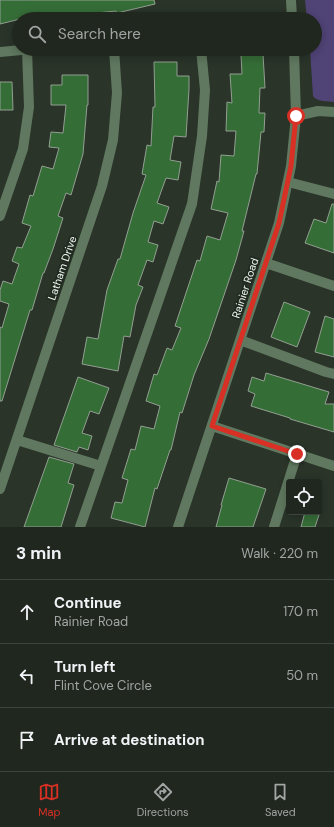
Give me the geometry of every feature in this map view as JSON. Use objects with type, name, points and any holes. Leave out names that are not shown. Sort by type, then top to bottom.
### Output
[{"type":"street","points":[[291,0],[292,12]]},
{"type":"street","points":[[0,52],[12,51]]},
{"type":"street","points":[[0,216],[23,149],[29,107],[27,56]]},
{"type":"street","name":"Latham Drive","points":[[0,489],[102,186],[113,140],[117,93],[114,56]]},
{"type":"street","points":[[80,527],[192,204],[202,136],[205,98],[202,56]]},
{"type":"street","name":"Rainier Road","points":[[178,527],[279,223],[291,166],[296,116],[294,56]]},
{"type":"street","points":[[296,116],[318,112],[334,112]]},
{"type":"street","points":[[288,182],[334,194]]},
{"type":"street","points":[[266,263],[334,286]]},
{"type":"street","points":[[240,340],[334,374]]},
{"type":"street","points":[[212,426],[334,466]]},
{"type":"street","points":[[16,440],[101,466]]},
{"type":"street","points":[[274,527],[297,454]]},
{"type":"shaded area","points":[[305,0],[334,0],[334,102],[320,100],[313,96],[310,56],[322,56],[322,12],[306,12]]},
{"type":"building","points":[[0,0],[154,0],[155,4],[121,12],[12,12],[12,21],[0,24]]},
{"type":"building","points":[[241,56],[263,56],[265,88],[260,88],[259,113],[265,113],[264,132],[261,132],[257,174],[236,260],[209,339],[194,375],[182,413],[180,412],[171,450],[157,489],[155,488],[145,527],[111,518],[115,502],[122,503],[128,480],[122,478],[131,449],[135,450],[141,426],[154,429],[160,406],[146,401],[154,374],[157,375],[167,348],[172,350],[181,328],[175,326],[197,260],[200,261],[207,236],[220,240],[228,213],[211,209],[217,181],[219,182],[221,155],[234,156],[236,131],[226,131],[227,102],[232,103],[230,74],[242,74]]},
{"type":"building","points":[[154,62],[177,62],[177,76],[189,76],[186,137],[174,136],[170,160],[181,162],[178,180],[166,178],[157,203],[169,207],[163,224],[154,221],[148,242],[158,245],[153,262],[147,260],[138,285],[143,287],[136,305],[130,337],[124,336],[118,371],[82,364],[87,337],[98,339],[107,290],[118,259],[120,259],[146,175],[142,174],[147,145],[151,146],[153,107],[155,107]]},
{"type":"building","points":[[62,75],[88,75],[88,105],[83,154],[71,195],[66,193],[58,216],[63,218],[43,273],[32,310],[30,310],[2,401],[0,401],[0,327],[2,328],[9,304],[0,301],[0,290],[3,281],[12,284],[19,264],[12,261],[17,247],[22,248],[31,226],[22,223],[30,195],[33,196],[42,166],[53,169],[59,148],[49,147],[51,132],[63,133],[66,105],[51,105],[51,85],[62,85]]},
{"type":"building","points":[[0,82],[12,82],[13,110],[0,110]]},
{"type":"building","points":[[332,204],[334,204],[334,253],[305,243],[314,219],[326,223]]},
{"type":"building","points":[[284,302],[310,312],[297,347],[271,337]]},
{"type":"building","points":[[325,316],[334,319],[334,357],[315,352]]},
{"type":"building","points":[[266,373],[329,392],[325,404],[334,404],[334,432],[251,406],[255,394],[248,391],[252,377],[264,381]]},
{"type":"building","points":[[78,377],[109,388],[99,414],[90,411],[82,433],[92,436],[88,450],[79,447],[77,452],[54,445]]},
{"type":"building","points":[[49,457],[74,464],[68,483],[74,485],[61,527],[24,527]]},
{"type":"building","points":[[229,478],[266,489],[253,527],[216,527]]},
{"type":"building","points":[[304,515],[319,515],[315,527],[301,527]]},
{"type":"route","points":[[296,116],[291,166],[279,223],[212,426],[297,454]]}]
